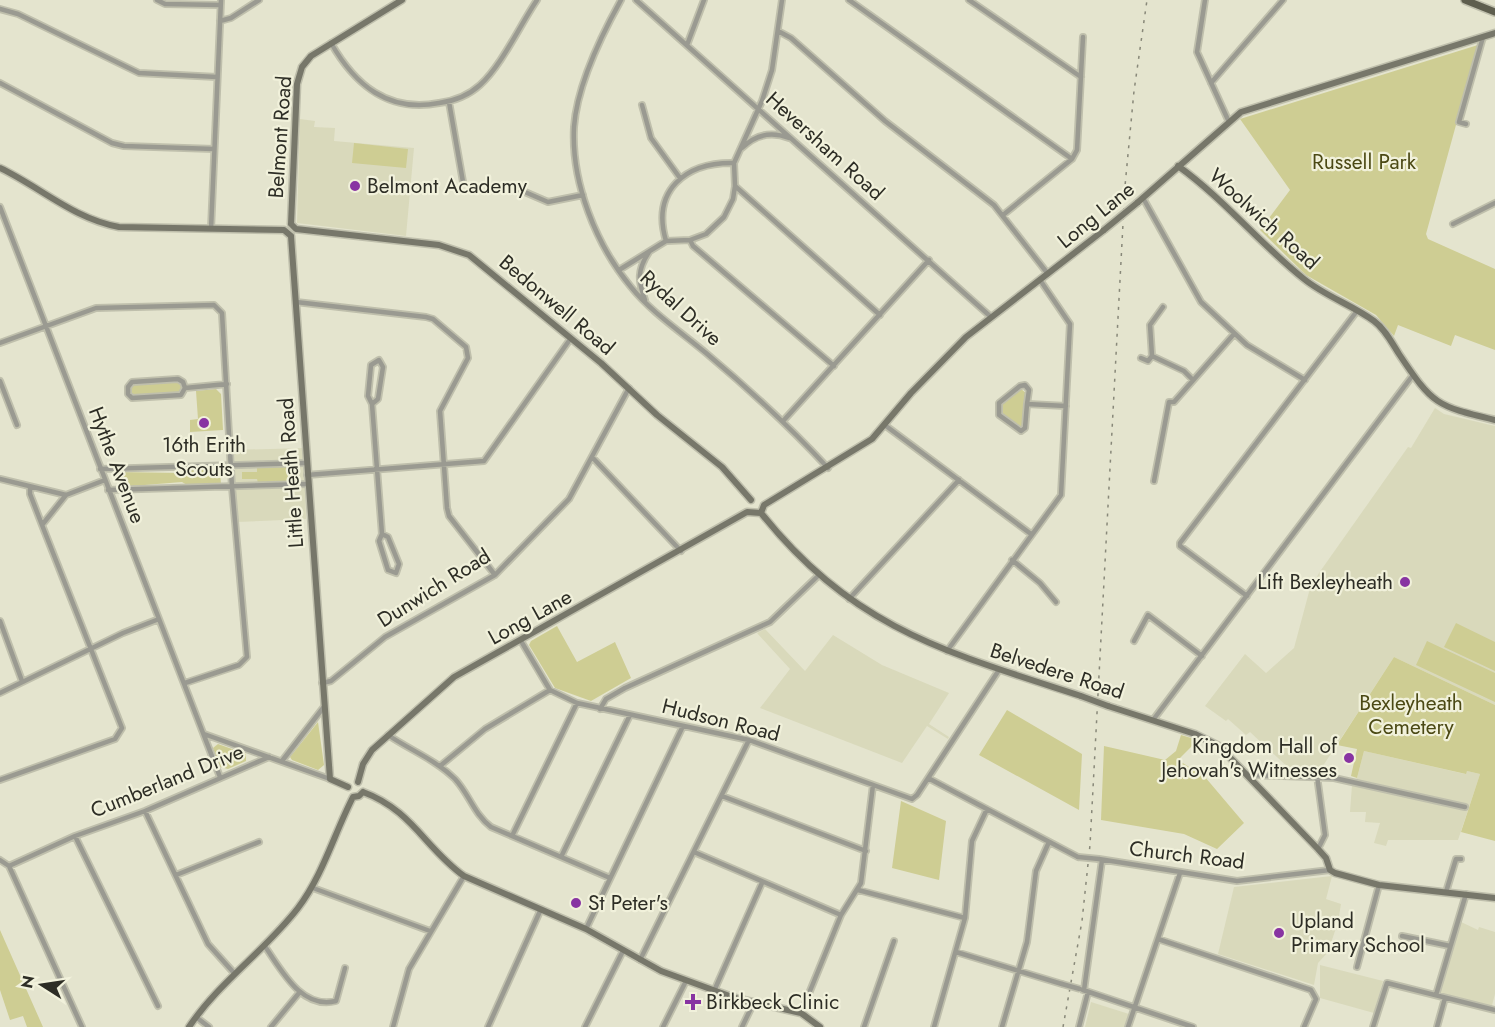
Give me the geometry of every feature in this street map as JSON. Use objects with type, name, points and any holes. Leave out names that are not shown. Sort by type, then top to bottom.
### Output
[{"type":"main road","points":[[1465,0],[1495,12]]},
{"type":"street","points":[[157,0],[165,4],[221,3],[211,229]]},
{"type":"street","points":[[220,21],[231,18],[259,0]]},
{"type":"street","name":"Belmont Road","points":[[291,224],[297,84],[306,61],[402,0]]},
{"type":"street","points":[[331,43],[356,79],[395,103],[411,106],[449,102],[468,94],[488,77],[537,0]]},
{"type":"street","name":"Rydal Drive","points":[[621,0],[596,51],[574,125],[574,142],[584,195],[606,251],[646,302],[784,420],[828,468]]},
{"type":"street","name":"Heversham Road","points":[[636,0],[992,316]]},
{"type":"street","points":[[687,45],[704,0]]},
{"type":"street","points":[[619,270],[666,241],[690,240],[706,234],[724,217],[733,199],[734,163],[772,70],[782,0]]},
{"type":"street","points":[[849,0],[1072,159]]},
{"type":"street","points":[[969,0],[1082,77]]},
{"type":"street","points":[[1205,0],[1197,52],[1229,122]]},
{"type":"street","points":[[1211,83],[1283,0]]},
{"type":"street","points":[[1485,8],[1488,0]]},
{"type":"street","points":[[0,9],[18,14],[139,73],[217,77]]},
{"type":"street","points":[[778,31],[791,38],[885,121],[982,194],[1003,215],[1048,274]]},
{"type":"street","name":"Long Lane","points":[[764,505],[859,449],[886,426],[911,393],[944,358],[992,316],[1137,203],[1229,122],[1251,109],[1495,33]]},
{"type":"street","points":[[1003,215],[1072,159],[1077,150],[1083,37]]},
{"type":"street","points":[[1466,123],[1459,122],[1483,37]]},
{"type":"street","points":[[0,83],[112,143],[124,146],[214,149]]},
{"type":"street","points":[[449,102],[463,182]]},
{"type":"street","points":[[642,105],[651,138],[680,178]]},
{"type":"street","points":[[739,151],[763,134],[780,135],[794,140]]},
{"type":"street","points":[[666,241],[662,228],[663,205],[680,178],[704,165],[734,163]]},
{"type":"street","name":"Woolwich Road","points":[[1178,166],[1227,206],[1306,280],[1380,326],[1426,392],[1448,409],[1495,420]]},
{"type":"street","points":[[0,168],[79,215],[102,224],[118,227],[284,230],[291,236],[296,230],[291,224],[285,226],[284,230]]},
{"type":"street","points":[[735,186],[880,315]]},
{"type":"street","points":[[518,189],[548,202],[584,195]]},
{"type":"street","points":[[1143,198],[1192,288],[1247,345],[1305,380]]},
{"type":"street","points":[[1454,224],[1495,203]]},
{"type":"street","name":"Hythe Avenue","points":[[0,207],[220,777]]},
{"type":"street","name":"Bedonwell Road","points":[[296,230],[439,245],[457,250],[478,261],[571,338],[657,415],[722,467],[751,500]]},
{"type":"street","name":"Little Heath Road","points":[[291,236],[330,779]]},
{"type":"street","points":[[690,240],[693,246],[834,366]]},
{"type":"street","points":[[646,302],[639,276],[642,262],[650,250]]},
{"type":"street","points":[[784,420],[929,260]]},
{"type":"street","points":[[946,651],[1061,495],[1070,324],[1040,280]]},
{"type":"street","points":[[296,302],[426,317],[433,319],[466,347],[468,358],[440,411],[449,516],[495,575]]},
{"type":"street","points":[[0,343],[96,308],[214,305],[222,313],[232,488],[247,657],[239,665],[185,683]]},
{"type":"street","points":[[1152,357],[1150,325],[1163,307]]},
{"type":"street","points":[[1247,596],[1180,546],[1180,543],[1357,311]]},
{"type":"street","points":[[1154,481],[1168,412],[1166,407],[1169,402],[1174,402],[1234,334]]},
{"type":"street","points":[[307,475],[479,462],[488,457],[571,338]]},
{"type":"street","points":[[1152,357],[1184,371],[1193,380]]},
{"type":"street","points":[[1141,358],[1148,361],[1152,357]]},
{"type":"street","points":[[372,404],[378,399],[383,367],[379,360],[371,365],[368,396],[372,404],[382,534],[379,541],[388,570],[396,573],[399,564],[388,537],[382,534]]},
{"type":"street","points":[[1153,720],[1413,375]]},
{"type":"street","points":[[178,380],[183,382],[185,388],[181,395],[132,398],[128,394],[128,387],[132,382],[178,380]]},
{"type":"street","points":[[0,381],[17,425]]},
{"type":"street","points":[[185,388],[227,384]]},
{"type":"street","points":[[1025,385],[1029,390],[1027,404],[1025,428],[1021,431],[999,416],[999,403],[1020,386],[1025,385]]},
{"type":"street","name":"Dunwich Road","points":[[322,683],[331,681],[385,637],[495,575],[569,499],[628,388]]},
{"type":"street","points":[[1027,404],[1066,406]]},
{"type":"street","points":[[886,426],[1032,534]]},
{"type":"street","points":[[592,457],[682,552]]},
{"type":"street","points":[[100,469],[306,463]]},
{"type":"street","points":[[1155,475],[1162,476]]},
{"type":"street","points":[[0,479],[66,495]]},
{"type":"street","points":[[42,525],[66,495],[105,480]]},
{"type":"street","points":[[849,599],[959,480]]},
{"type":"street","points":[[108,490],[308,484]]},
{"type":"street","points":[[0,780],[115,739],[122,728],[90,651],[30,494],[30,488]]},
{"type":"street","points":[[751,500],[764,505],[761,513],[747,512],[746,508],[751,500]]},
{"type":"street","name":"Long Lane","points":[[358,782],[363,764],[372,750],[447,681],[682,552],[747,512]]},
{"type":"street","name":"Belvedere Road","points":[[761,513],[819,575],[849,599],[899,631],[999,670],[1195,734],[1219,746],[1318,849],[1326,858],[1330,870]]},
{"type":"street","points":[[1012,560],[1040,583],[1056,602]]},
{"type":"street","points":[[600,709],[606,699],[625,688],[770,621],[819,575]]},
{"type":"street","points":[[1145,609],[1148,615],[1202,656]]},
{"type":"street","points":[[1134,641],[1148,615]]},
{"type":"street","points":[[0,693],[159,619]]},
{"type":"street","points":[[0,621],[22,681]]},
{"type":"street","points":[[440,766],[485,729],[550,690],[521,640]]},
{"type":"street","points":[[928,778],[999,670]]},
{"type":"street","name":"Hudson Road","points":[[550,690],[576,703],[749,740],[912,799],[928,778]]},
{"type":"street","points":[[513,834],[576,703]]},
{"type":"street","points":[[282,761],[324,708]]},
{"type":"street","points":[[562,855],[630,716]]},
{"type":"street","points":[[586,930],[683,726]]},
{"type":"street","points":[[204,734],[269,757]]},
{"type":"street","points":[[387,734],[440,766],[463,788],[484,821],[610,878]]},
{"type":"street","points":[[640,960],[749,740]]},
{"type":"street","name":"Cumberland Drive","points":[[9,866],[75,836],[145,811],[269,757],[348,787]]},
{"type":"street","points":[[1249,777],[1254,775],[1317,776],[1353,781],[1465,807]]},
{"type":"street","points":[[1317,776],[1325,835],[1318,849]]},
{"type":"street","name":"Church Road","points":[[928,778],[1078,857],[1237,881],[1330,870],[1346,877],[1379,885],[1495,898]]},
{"type":"street","points":[[358,782],[363,786],[363,792],[353,797],[348,787],[358,782]]},
{"type":"street","points":[[801,1013],[841,915],[858,890],[866,851],[873,785]]},
{"type":"street","points":[[363,792],[396,807],[428,839],[446,863],[464,876],[586,930],[640,960],[686,981],[714,991],[801,1013],[820,1027]]},
{"type":"street","points":[[722,796],[866,851]]},
{"type":"street","points":[[189,1027],[234,973],[297,910],[313,888],[353,797]]},
{"type":"street","points":[[934,1027],[965,918],[972,841],[987,809]]},
{"type":"street","points":[[145,811],[208,944],[234,973]]},
{"type":"street","points":[[75,836],[158,1006]]},
{"type":"street","points":[[176,875],[259,842]]},
{"type":"street","points":[[1002,1027],[1027,942],[1036,871],[1049,842]]},
{"type":"street","points":[[694,852],[841,915]]},
{"type":"street","points":[[1446,892],[1456,859],[1461,859]]},
{"type":"street","points":[[0,860],[9,866],[82,1027]]},
{"type":"street","points":[[1079,1027],[1100,860]]},
{"type":"street","points":[[1128,1027],[1180,873]]},
{"type":"street","points":[[393,1027],[409,969],[429,931],[464,876]]},
{"type":"street","points":[[714,991],[762,883]]},
{"type":"street","points":[[1357,967],[1379,885]]},
{"type":"street","points":[[313,888],[429,931]]},
{"type":"street","points":[[858,890],[965,918]]},
{"type":"street","points":[[1436,995],[1466,894]]},
{"type":"street","points":[[488,1027],[541,909]]},
{"type":"street","points":[[1402,936],[1450,946]]},
{"type":"street","points":[[1158,939],[1311,990],[1316,999],[1304,1027]]},
{"type":"street","points":[[864,1027],[894,941]]},
{"type":"street","points":[[264,945],[298,993],[325,1004],[336,1001],[345,968]]},
{"type":"street","points":[[585,1027],[623,951]]},
{"type":"street","points":[[956,952],[1135,1006],[1193,1027]]},
{"type":"street","points":[[663,1027],[686,981]]},
{"type":"street","points":[[1373,1027],[1387,983],[1495,1010]]},
{"type":"street","points":[[271,1027],[298,993]]},
{"type":"street","points":[[1437,1027],[1445,998]]},
{"type":"street","points":[[742,1027],[754,1002]]},
{"type":"street","points":[[196,1017],[209,1027]]},
{"type":"shaded area","name":"Belmont Academy","points":[[300,119],[315,121],[314,127],[335,128],[334,141],[414,148],[406,236],[297,223]]},
{"type":"shaded area","name":"Lift Bexleyheath","points":[[1435,408],[1444,414],[1495,426],[1495,705],[1394,657],[1319,772],[1292,771],[1250,732],[1246,735],[1228,719],[1226,721],[1205,706],[1245,654],[1266,673],[1294,648],[1309,592],[1319,573],[1408,447],[1411,448]]},
{"type":"shaded area","points":[[304,448],[306,519],[237,522],[234,450]]},
{"type":"shaded area","points":[[765,629],[805,671],[833,635],[882,665],[949,693],[929,724],[949,737],[948,739],[927,726],[902,763],[760,708],[790,669],[757,633]]},
{"type":"shaded area","points":[[1364,751],[1465,774],[1467,771],[1480,774],[1458,840],[1388,840],[1386,846],[1374,843],[1380,823],[1365,822],[1366,812],[1350,812],[1352,785],[1357,778]]},
{"type":"shaded area","name":"Upland Primary School","points":[[1332,876],[1326,899],[1341,904],[1338,922],[1328,952],[1318,963],[1314,985],[1218,954],[1234,887]]},
{"type":"shaded area","points":[[1459,921],[1478,930],[1479,927],[1495,932],[1495,994],[1491,1009],[1437,994]]},
{"type":"shaded area","points":[[1320,965],[1383,981],[1374,1013],[1320,998]]},
{"type":"shaded area","points":[[1091,1002],[1129,1014],[1124,1027],[1085,1027]]},
{"type":"green space","name":"Russell Park","points":[[1478,45],[1426,234],[1428,239],[1495,269],[1495,350],[1455,335],[1451,346],[1398,325],[1394,336],[1376,315],[1306,275],[1260,230],[1290,190],[1240,119]]},
{"type":"green space","points":[[354,143],[408,149],[406,168],[352,163]]},
{"type":"green space","points":[[178,379],[183,382],[185,388],[181,395],[132,398],[128,387],[132,382]]},
{"type":"green space","points":[[216,389],[221,394],[223,430],[190,432],[190,420],[198,419],[196,391]]},
{"type":"green space","points":[[1021,389],[1026,393],[1022,426],[1019,428],[1001,412],[1002,403]]},
{"type":"green space","points":[[296,466],[297,482],[258,483],[257,479],[242,479],[242,472],[257,472],[257,467]]},
{"type":"green space","points":[[186,469],[220,469],[221,485],[187,485],[182,482],[120,487],[114,472],[182,473]]},
{"type":"green space","points":[[1456,623],[1495,642],[1495,671],[1444,647]]},
{"type":"green space","points":[[557,626],[577,662],[615,642],[631,678],[591,701],[555,688],[529,645],[531,641]]},
{"type":"green space","points":[[1427,641],[1495,673],[1495,702],[1416,665]]},
{"type":"green space","name":"Bexleyheath Cemetery","points":[[1394,657],[1495,705],[1495,841],[1461,832],[1480,774],[1467,771],[1466,774],[1364,751],[1357,778],[1351,776],[1357,749],[1337,745]]},
{"type":"green space","points":[[1007,710],[1082,754],[1079,810],[979,755]]},
{"type":"green space","points":[[318,722],[324,765],[318,770],[292,760],[290,757]]},
{"type":"green space","points":[[1181,735],[1198,740],[1178,760],[1205,777],[1244,823],[1217,849],[1184,834],[1101,820],[1104,746],[1165,760],[1176,751]]},
{"type":"green space","points":[[218,744],[246,754],[246,761],[228,769],[220,767],[213,748]]},
{"type":"green space","points":[[901,801],[946,821],[939,880],[892,868]]},
{"type":"green space","points":[[0,930],[43,1027],[27,1027],[23,1016],[10,1020],[0,990]]},
{"type":"railway","points":[[1063,1027],[1082,921],[1090,845],[1125,186],[1134,91],[1147,0]]},
{"type":"place","name":"Belmont Academy","points":[[355,186]]},
{"type":"place","name":"16th Erith Scouts","points":[[204,423]]},
{"type":"place","name":"Lift Bexleyheath","points":[[1405,582]]},
{"type":"place","name":"Kingdom Hall of Jehovah's Witnesses","points":[[1349,758]]},
{"type":"place","name":"St Peter's","points":[[576,903]]},
{"type":"place","name":"Upland Primary School","points":[[1279,933]]},
{"type":"place","name":"Birkbeck Clinic","points":[[693,1002]]}]
